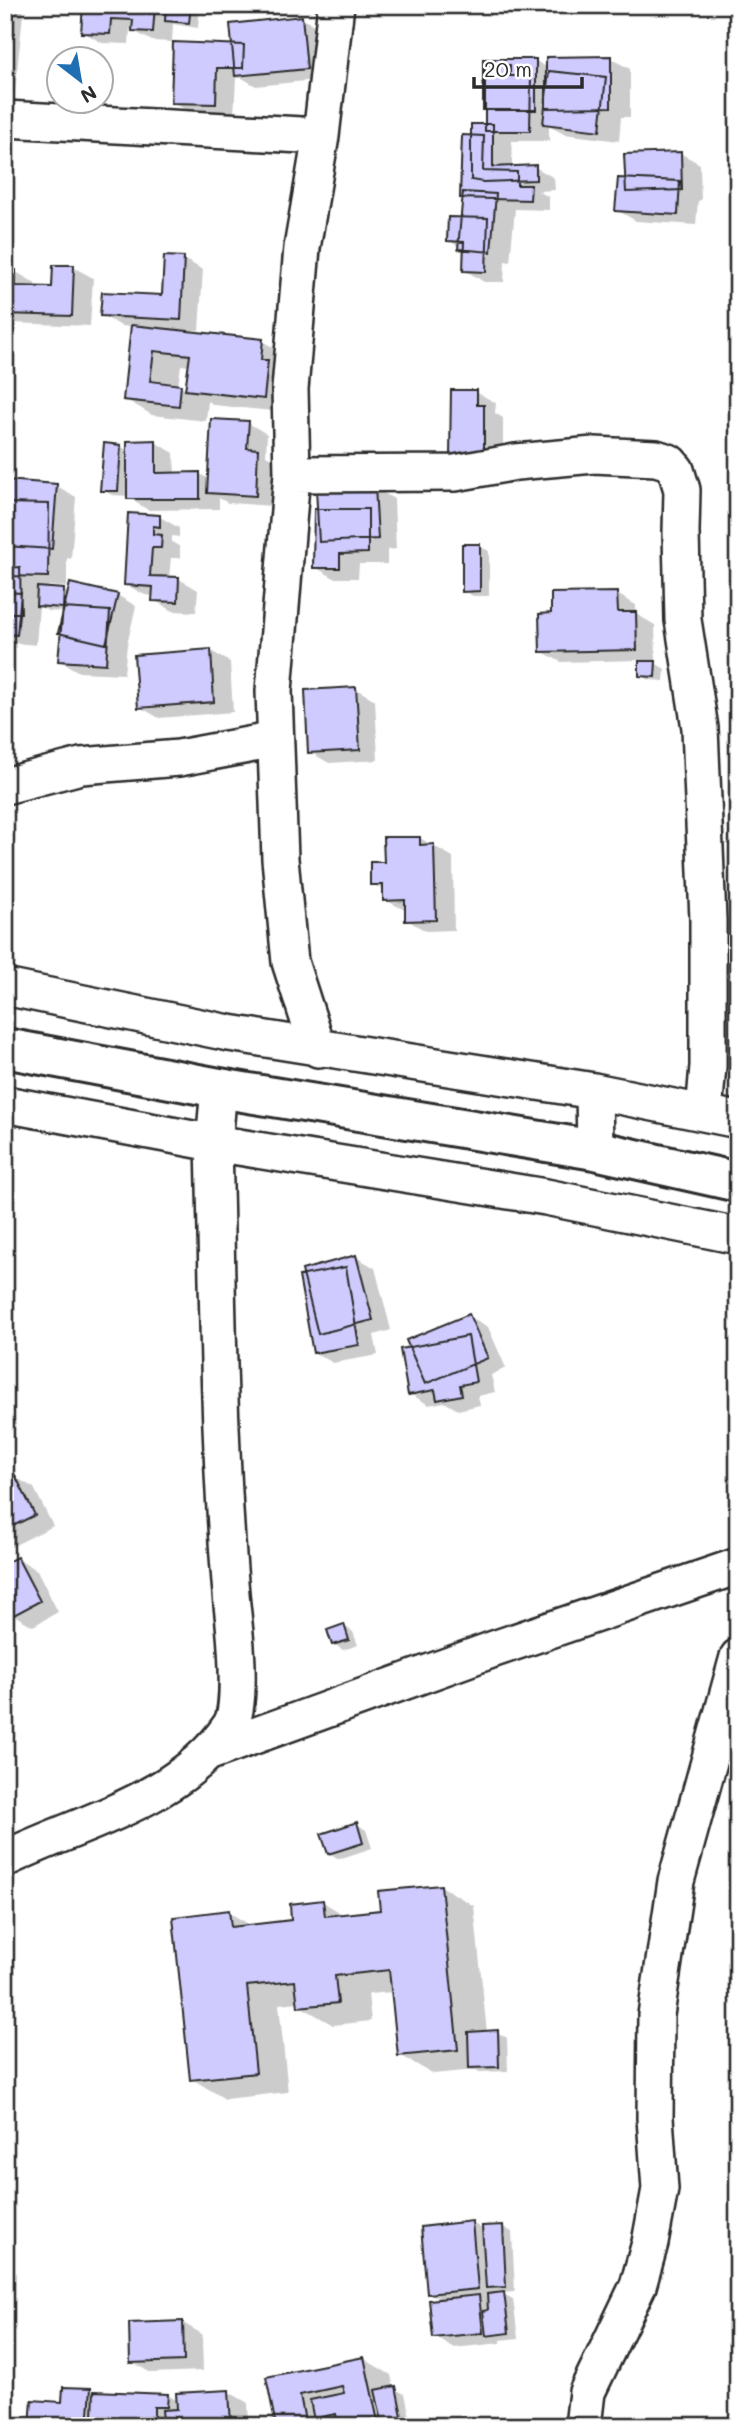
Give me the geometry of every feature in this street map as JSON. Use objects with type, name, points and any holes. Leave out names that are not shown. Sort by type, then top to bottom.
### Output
[{"type":"main road","points":[[5,1048],[219,1088],[595,1150],[738,1182]]},
{"type":"street","points":[[317,1049],[290,962],[280,859],[274,691],[292,474],[290,388],[302,248],[321,136],[336,5]]},
{"type":"street","points":[[5,119],[321,136]]},
{"type":"street","points":[[292,474],[454,473],[594,455],[656,458],[669,463],[676,470],[682,490],[683,620],[700,728],[708,920],[708,1066],[704,1113]]},
{"type":"street","points":[[5,786],[81,766],[179,758],[275,740]]},
{"type":"street","points":[[5,987],[317,1049],[594,1091],[738,1120]]},
{"type":"street","points":[[5,1860],[116,1812],[180,1778],[210,1752],[232,1722],[238,1660],[223,1508],[214,1143],[219,1088]]},
{"type":"street","points":[[594,1091],[595,1150]]},
{"type":"street","points":[[5,1104],[214,1143],[546,1197],[738,1236]]},
{"type":"street","points":[[210,1752],[494,1649],[738,1566]]},
{"type":"street","points":[[583,2426],[587,2392],[638,2286],[650,2243],[660,2189],[655,2118],[656,2015],[676,1881],[738,1657]]},
{"type":"building","points":[[83,5],[155,5],[153,32],[132,31],[133,20],[111,19],[110,34],[81,33]]},
{"type":"building","points":[[166,5],[191,5],[189,23],[165,21]]},
{"type":"building","points":[[302,16],[307,69],[235,76],[230,24]]},
{"type":"building","points":[[173,42],[244,45],[243,68],[217,68],[216,104],[171,103]]},
{"type":"building","points":[[611,56],[611,107],[546,108],[546,57]]},
{"type":"building","points":[[483,59],[536,59],[536,110],[483,110]]},
{"type":"building","points":[[485,65],[510,65],[510,76],[531,76],[530,131],[485,131]]},
{"type":"building","points":[[549,71],[606,77],[600,131],[543,124]]},
{"type":"building","points":[[471,124],[493,124],[493,167],[536,165],[536,180],[471,180]]},
{"type":"building","points":[[462,135],[484,136],[483,171],[517,172],[517,185],[531,185],[530,200],[460,198]]},
{"type":"building","points":[[681,152],[682,190],[626,192],[624,154]]},
{"type":"building","points":[[618,178],[680,181],[678,215],[615,211]]},
{"type":"building","points":[[463,192],[496,194],[491,252],[458,249]]},
{"type":"building","points":[[448,217],[488,218],[486,272],[463,271],[464,242],[447,241]]},
{"type":"building","points":[[164,256],[184,257],[181,320],[100,316],[102,292],[162,295]]},
{"type":"building","points":[[53,265],[74,265],[72,316],[5,314],[5,270],[16,270],[16,286],[52,287]]},
{"type":"building","points":[[131,325],[263,339],[261,360],[268,360],[264,399],[185,390],[190,355],[154,351],[150,381],[181,385],[179,406],[123,400]]},
{"type":"building","points":[[451,390],[477,390],[477,405],[484,405],[484,457],[450,457]]},
{"type":"building","points":[[211,419],[249,421],[247,448],[258,449],[256,496],[207,493]]},
{"type":"building","points":[[156,440],[156,473],[200,472],[200,499],[127,499],[127,441]]},
{"type":"building","points":[[104,443],[121,445],[118,491],[100,491]]},
{"type":"building","points":[[5,480],[57,484],[52,549],[5,546]]},
{"type":"building","points":[[375,486],[378,539],[319,542],[316,489]]},
{"type":"building","points":[[5,503],[49,504],[48,577],[5,576]]},
{"type":"building","points":[[314,509],[368,509],[368,553],[340,554],[340,568],[313,568]]},
{"type":"building","points":[[128,513],[160,515],[160,527],[153,526],[153,534],[162,535],[161,548],[152,548],[150,576],[179,577],[178,602],[152,601],[153,587],[124,585]]},
{"type":"building","points":[[462,544],[480,544],[480,591],[462,592]]},
{"type":"building","points":[[20,567],[21,613],[5,613],[5,568]]},
{"type":"building","points":[[70,583],[118,594],[106,644],[58,633]]},
{"type":"building","points":[[37,587],[64,589],[63,608],[36,606]]},
{"type":"building","points":[[5,592],[21,593],[17,635],[5,634]]},
{"type":"building","points":[[617,592],[618,612],[636,612],[637,650],[540,652],[539,614],[551,613],[551,593]]},
{"type":"building","points":[[63,608],[110,611],[106,664],[58,661]]},
{"type":"building","points":[[211,649],[214,702],[138,708],[134,655]]},
{"type":"building","points":[[639,661],[656,661],[655,677],[639,676]]},
{"type":"building","points":[[356,687],[360,750],[308,753],[305,690]]},
{"type":"building","points":[[383,837],[420,837],[420,845],[434,844],[436,920],[405,921],[405,900],[383,901],[383,885],[370,885],[370,862],[384,862]]},
{"type":"building","points":[[356,1255],[373,1320],[318,1334],[302,1270]]},
{"type":"building","points":[[346,1267],[359,1345],[313,1353],[299,1276]]},
{"type":"building","points":[[469,1314],[488,1358],[425,1384],[406,1340]]},
{"type":"building","points":[[468,1336],[476,1382],[460,1385],[462,1395],[437,1400],[435,1390],[408,1395],[400,1349]]},
{"type":"building","points":[[15,1475],[35,1515],[5,1530],[5,1480]]},
{"type":"building","points":[[17,1557],[40,1601],[12,1616],[5,1602],[5,1563]]},
{"type":"building","points":[[344,1624],[349,1640],[332,1645],[327,1630]]},
{"type":"building","points":[[357,1822],[363,1843],[328,1854],[321,1834]]},
{"type":"building","points":[[441,1885],[458,2050],[398,2056],[389,1970],[335,1976],[338,2003],[298,2007],[295,1981],[247,1986],[256,2073],[190,2080],[173,1917],[229,1910],[231,1927],[291,1920],[290,1904],[323,1900],[325,1916],[380,1910],[378,1891]]},
{"type":"building","points":[[498,2030],[499,2067],[469,2068],[468,2032]]},
{"type":"building","points":[[472,2221],[478,2289],[427,2294],[421,2227]]},
{"type":"building","points":[[503,2225],[506,2287],[486,2288],[482,2226]]},
{"type":"building","points":[[504,2292],[509,2333],[486,2336],[483,2311],[488,2310],[487,2294]]},
{"type":"building","points":[[479,2295],[483,2333],[433,2338],[429,2300]]},
{"type":"building","points":[[183,2321],[184,2361],[130,2363],[129,2323]]},
{"type":"building","points":[[364,2357],[379,2426],[331,2426],[338,2424],[336,2414],[321,2417],[323,2426],[315,2426],[310,2400],[344,2393],[342,2386],[300,2395],[306,2426],[276,2426],[266,2377]]},
{"type":"building","points":[[396,2386],[404,2426],[383,2426],[375,2390]]},
{"type":"building","points":[[63,2387],[91,2388],[88,2426],[50,2426],[50,2419],[43,2418],[43,2426],[30,2426],[32,2400],[62,2402]]},
{"type":"building","points":[[229,2390],[231,2426],[189,2426],[188,2419],[163,2421],[162,2410],[177,2409],[176,2393]]},
{"type":"building","points":[[94,2391],[168,2394],[167,2407],[154,2407],[154,2420],[93,2417]]}]
